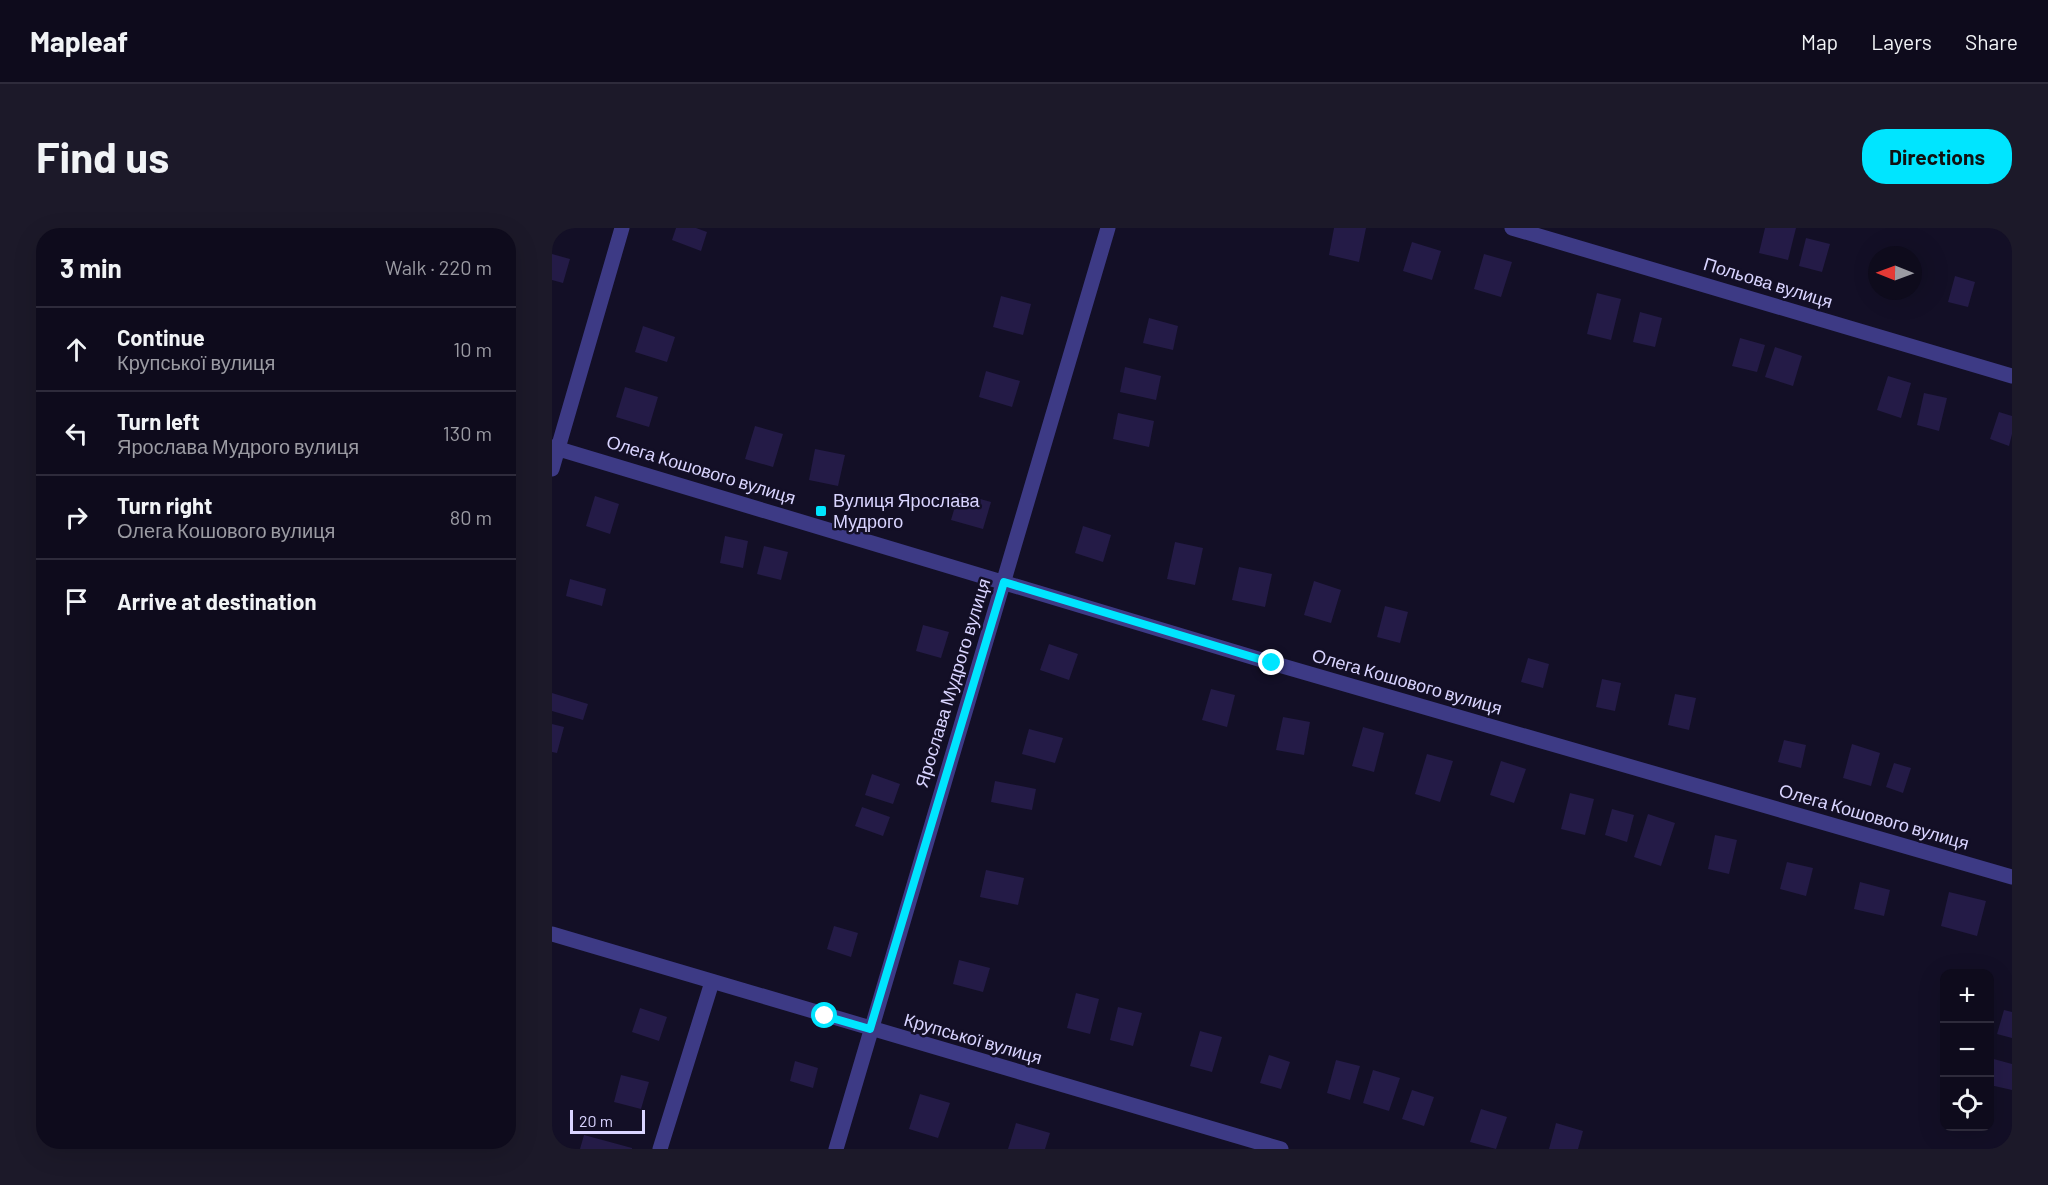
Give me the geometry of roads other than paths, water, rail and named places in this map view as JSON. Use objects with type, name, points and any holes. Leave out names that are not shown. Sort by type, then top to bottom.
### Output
[{"type":"street","points":[[552,469],[555,447],[622,228]]},
{"type":"street","name":"Ярослава Мудрого вулиця","points":[[836,1149],[1108,228]]},
{"type":"street","name":"Польова вулиця","points":[[1512,228],[2012,376]]},
{"type":"street","name":"Олега Кошового вулиця","points":[[555,447],[1272,663],[2012,877]]},
{"type":"street","name":"Крупської вулиця","points":[[552,934],[1281,1149]]},
{"type":"street","points":[[660,1149],[712,982]]},
{"type":"place","name":"Вулиця Ярослава Мудрого","points":[[821,511]]}]
